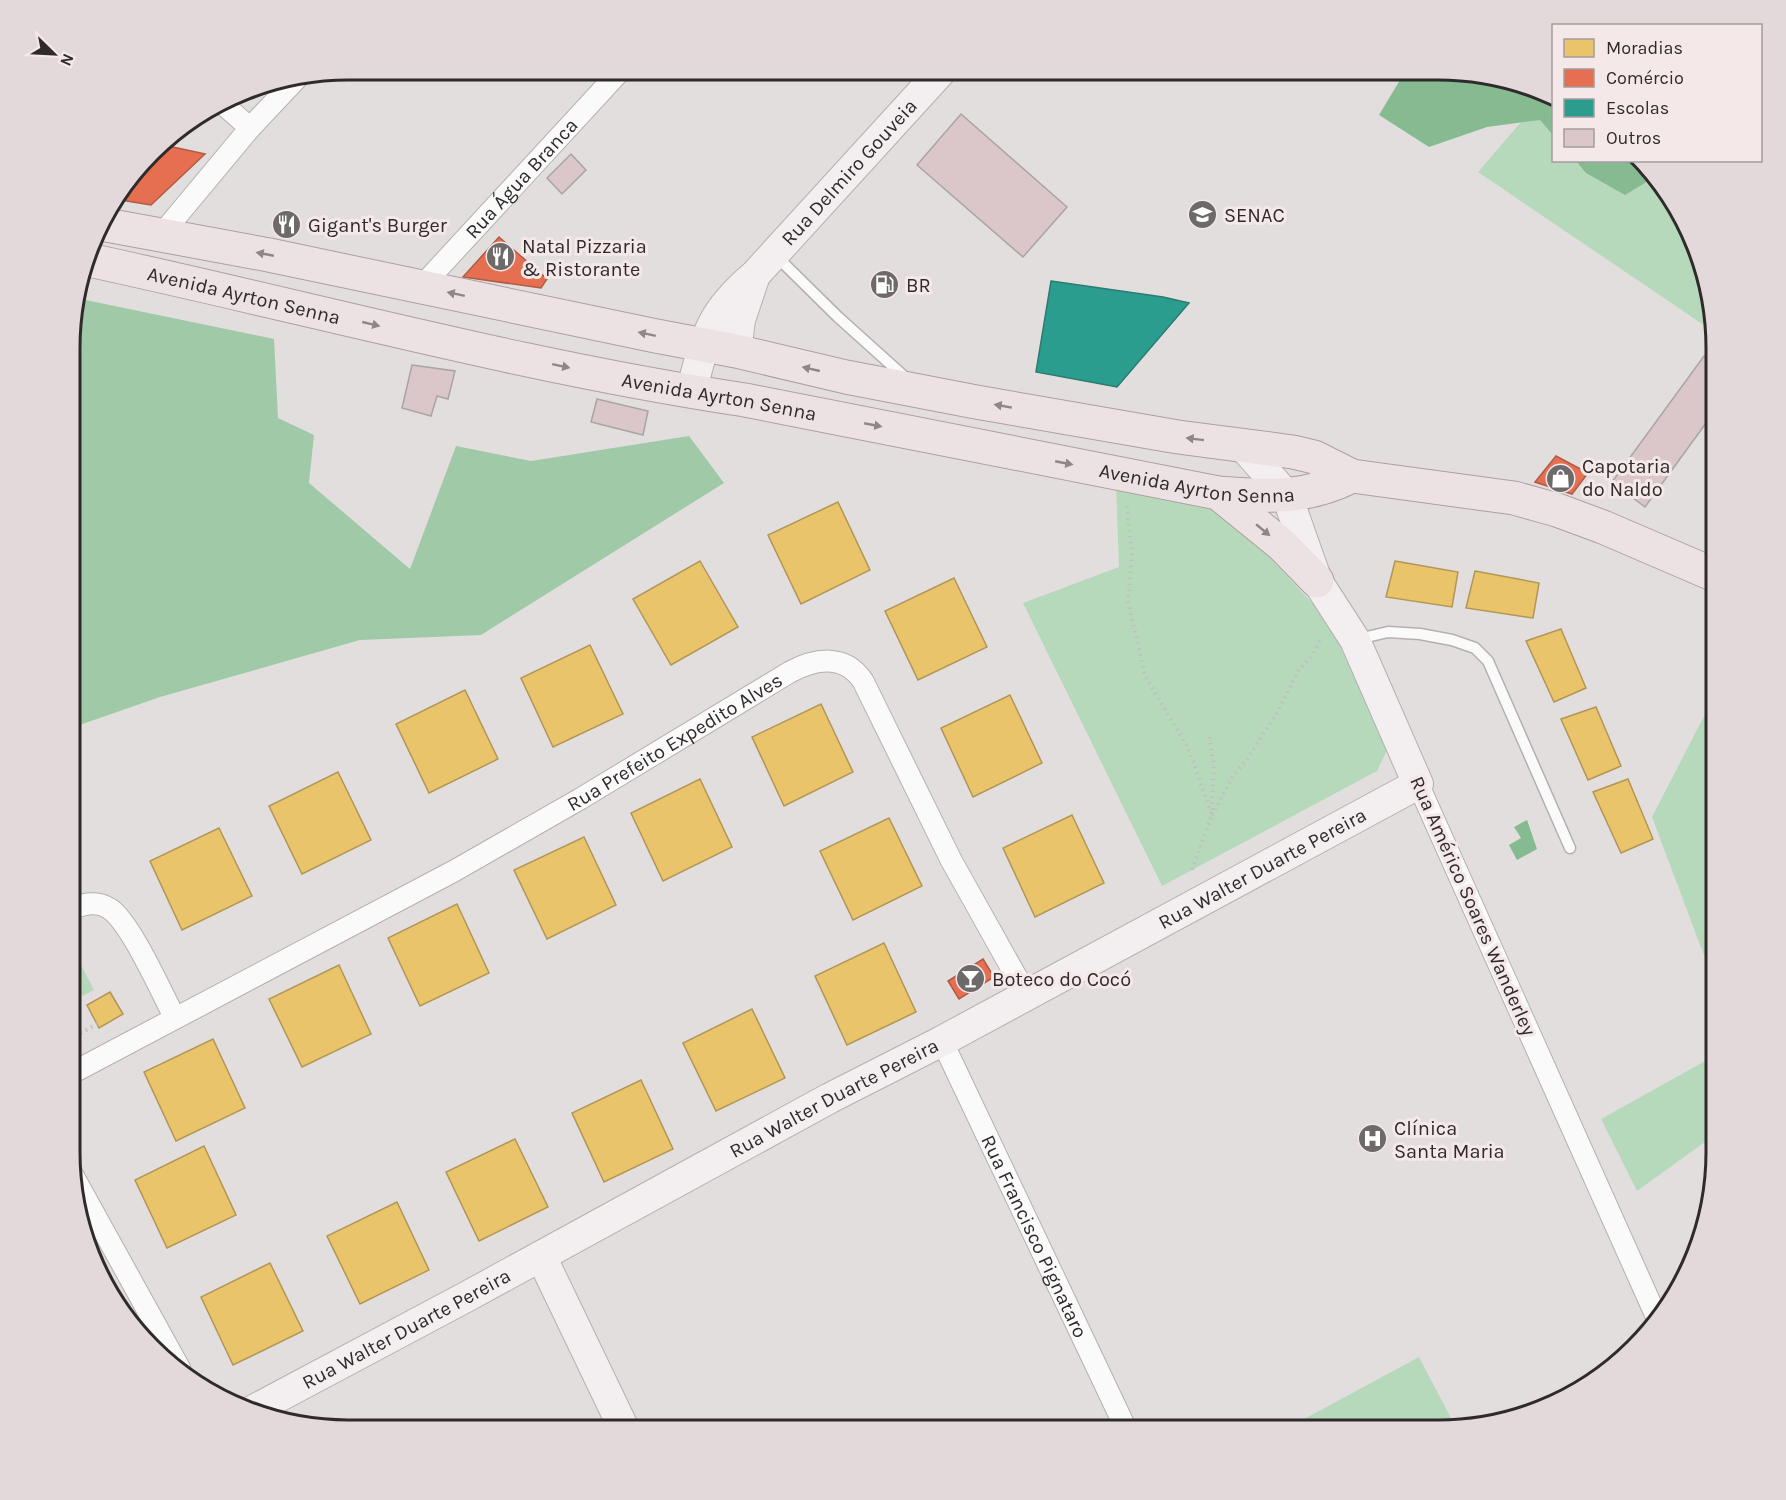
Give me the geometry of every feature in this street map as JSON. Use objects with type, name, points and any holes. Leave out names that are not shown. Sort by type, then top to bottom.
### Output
[{"type":"main road","name":"Rua Delmiro Gouveia","points":[[692,392],[708,332],[725,304],[765,264],[933,80]]},
{"type":"main road","name":"Avenida Ayrton Senna","points":[[105,233],[161,235],[269,255],[704,344],[846,377],[1178,437],[1293,452],[1314,457],[1342,470],[1514,498],[1557,510],[1603,527],[1706,571]]},
{"type":"main road","name":"Avenida Ayrton Senna","points":[[94,261],[447,341],[692,392],[746,400],[1218,493],[1287,496],[1329,487],[1342,470]]},
{"type":"main road","name":"Rua Delmiro Gouveia","points":[[736,351],[740,320],[765,264]]},
{"type":"main road","name":"Rua Américo Soares Wanderley","points":[[1243,446],[1287,496],[1317,581],[1354,640],[1418,784]]},
{"type":"main road","points":[[1218,493],[1282,545],[1317,581]]},
{"type":"main road","name":"Rua Walter Duarte Pereira","points":[[261,1406],[830,1098],[942,1041],[1418,784]]},
{"type":"main road","points":[[541,1256],[620,1420]]},
{"type":"street","name":"Rua Água Branca","points":[[421,287],[612,80]]},
{"type":"street","points":[[161,235],[250,128],[289,86]]},
{"type":"street","points":[[227,108],[250,128]]},
{"type":"street","name":"Rua Prefeito Expedito Alves","points":[[80,1069],[474,859],[580,799],[790,672],[803,665],[825,660],[838,661],[858,674],[863,681],[951,860],[1026,994]]},
{"type":"street","name":"Rua Américo Soares Wanderley","points":[[1418,784],[1654,1311]]},
{"type":"street","points":[[80,905],[87,903],[100,904],[119,917],[130,933],[174,1018]]},
{"type":"street","name":"Rua Francisco Pignataro","points":[[942,1041],[1122,1420]]},
{"type":"street","points":[[83,1194],[172,1355]]},
{"type":"lane","points":[[765,264],[838,316],[920,390]]},
{"type":"lane","points":[[1354,640],[1388,632],[1420,634],[1452,640],[1475,648],[1488,661],[1570,848]]},
{"type":"path","points":[[1126,497],[1132,554],[1128,601],[1145,676],[1188,748],[1212,815]]},
{"type":"path","points":[[1192,870],[1212,815],[1233,776],[1247,759],[1278,711],[1298,671],[1313,654],[1323,635]]},
{"type":"path","points":[[1209,737],[1214,765],[1212,815]]},
{"type":"path","points":[[80,1033],[97,1024]]},
{"type":"shaded area","points":[[1400,80],[1456,80],[1508,89],[1552,105],[1552,134],[1540,120],[1487,127],[1429,147],[1379,115]]},
{"type":"shaded area","points":[[1540,100],[1552,105],[1552,162],[1632,162],[1651,184],[1671,214],[1686,245],[1697,278],[1706,326],[1478,172]]},
{"type":"shaded area","points":[[1577,162],[1632,162],[1648,181],[1625,195],[1586,173]]},
{"type":"shaded area","points":[[84,300],[274,339],[278,418],[314,435],[309,483],[410,569],[456,446],[531,461],[689,436],[724,483],[481,635],[360,640],[160,697],[80,725],[80,330]]},
{"type":"shaded area","points":[[1116,484],[1215,506],[1265,552],[1313,604],[1338,642],[1388,748],[1377,771],[1162,886],[1023,603],[1119,567]]},
{"type":"shaded area","points":[[1706,712],[1706,961],[1652,817]]},
{"type":"shaded area","points":[[1527,820],[1537,849],[1517,860],[1509,845],[1521,838],[1514,827]]},
{"type":"shaded area","points":[[80,963],[94,990],[80,997]]},
{"type":"shaded area","points":[[1706,1061],[1706,1141],[1637,1191],[1601,1119]]},
{"type":"shaded area","points":[[1419,1357],[1452,1420],[1438,1420],[1302,1420]]},
{"type":"building: Moradias","points":[[838,502],[870,570],[801,604],[768,535]]},
{"type":"building: Moradias","points":[[700,561],[738,627],[671,665],[633,599]]},
{"type":"building: Moradias","points":[[1395,561],[1458,572],[1452,607],[1386,597]]},
{"type":"building: Moradias","points":[[1475,571],[1539,583],[1533,618],[1466,608]]},
{"type":"building: Moradias","points":[[954,578],[987,647],[918,680],[885,611]]},
{"type":"building: Moradias","points":[[1561,629],[1586,688],[1554,702],[1526,641]]},
{"type":"building: Moradias","points":[[590,645],[623,714],[553,747],[521,678]]},
{"type":"building: Moradias","points":[[465,690],[498,759],[429,793],[396,724]]},
{"type":"building: Moradias","points":[[1010,695],[1042,763],[973,797],[941,728]]},
{"type":"building: Moradias","points":[[821,704],[853,772],[784,806],[752,737]]},
{"type":"building: Moradias","points":[[1596,707],[1621,766],[1588,780],[1561,719]]},
{"type":"building: Moradias","points":[[338,772],[371,840],[302,874],[269,806]]},
{"type":"building: Moradias","points":[[700,779],[732,847],[663,881],[631,813]]},
{"type":"building: Moradias","points":[[1628,779],[1653,839],[1621,853],[1593,792]]},
{"type":"building: Moradias","points":[[1072,815],[1104,883],[1035,917],[1003,848]]},
{"type":"building: Moradias","points":[[889,818],[922,886],[853,920],[820,851]]},
{"type":"building: Moradias","points":[[219,828],[252,896],[182,930],[150,861]]},
{"type":"building: Moradias","points":[[584,837],[616,905],[547,939],[514,870]]},
{"type":"building: Moradias","points":[[457,904],[489,973],[420,1006],[388,938]]},
{"type":"building: Moradias","points":[[884,943],[916,1012],[847,1045],[815,976]]},
{"type":"building: Moradias","points":[[339,965],[371,1034],[302,1067],[269,999]]},
{"type":"building: Moradias","points":[[110,992],[123,1014],[99,1028],[87,1005]]},
{"type":"building: Moradias","points":[[752,1009],[785,1078],[716,1111],[683,1043]]},
{"type":"building: Moradias","points":[[213,1039],[245,1108],[176,1141],[144,1072]]},
{"type":"building: Moradias","points":[[641,1080],[673,1149],[604,1182],[572,1113]]},
{"type":"building: Moradias","points":[[515,1139],[548,1207],[479,1241],[446,1172]]},
{"type":"building: Moradias","points":[[204,1146],[236,1215],[167,1248],[135,1180]]},
{"type":"building: Moradias","points":[[397,1202],[429,1270],[360,1304],[327,1236]]},
{"type":"building: Moradias","points":[[270,1263],[303,1331],[233,1365],[201,1297]]},
{"type":"building: Comércio","points":[[170,146],[205,154],[151,205],[124,201],[158,158]]},
{"type":"building: Comércio","name":"Natal Pizzaria & Ristorante","points":[[499,237],[547,279],[541,288],[463,277]]},
{"type":"building: Comércio","name":"Capotaria do Naldo","points":[[1556,456],[1588,473],[1572,494],[1535,482]]},
{"type":"building: Comércio","name":"Boteco do Cocó","points":[[983,959],[994,977],[959,999],[948,981]]},
{"type":"building: Escolas","points":[[1051,281],[1163,297],[1189,303],[1117,387],[1036,372]]},
{"type":"building: Outros","points":[[961,114],[1067,207],[1023,257],[917,165]]},
{"type":"building: Outros","points":[[571,154],[586,170],[562,194],[547,178]]},
{"type":"building: Outros","points":[[1704,356],[1706,358],[1706,423],[1645,507],[1612,482]]},
{"type":"building: Outros","points":[[412,365],[455,371],[448,399],[437,396],[431,416],[402,408]]},
{"type":"building: Outros","points":[[597,399],[648,411],[643,435],[591,422]]},
{"type":"place","name":"SENAC","points":[[1203,215]]},
{"type":"place","name":"Gigant's Burger","points":[[287,225]]},
{"type":"place","name":"Natal Pizzaria & Ristorante","points":[[501,257]]},
{"type":"place","name":"BR","points":[[885,285]]},
{"type":"place","name":"Capotaria do Naldo","points":[[1561,478]]},
{"type":"place","name":"Boteco do Cocó","points":[[971,979]]},
{"type":"place","name":"Clínica Santa Maria","points":[[1373,1139]]}]
